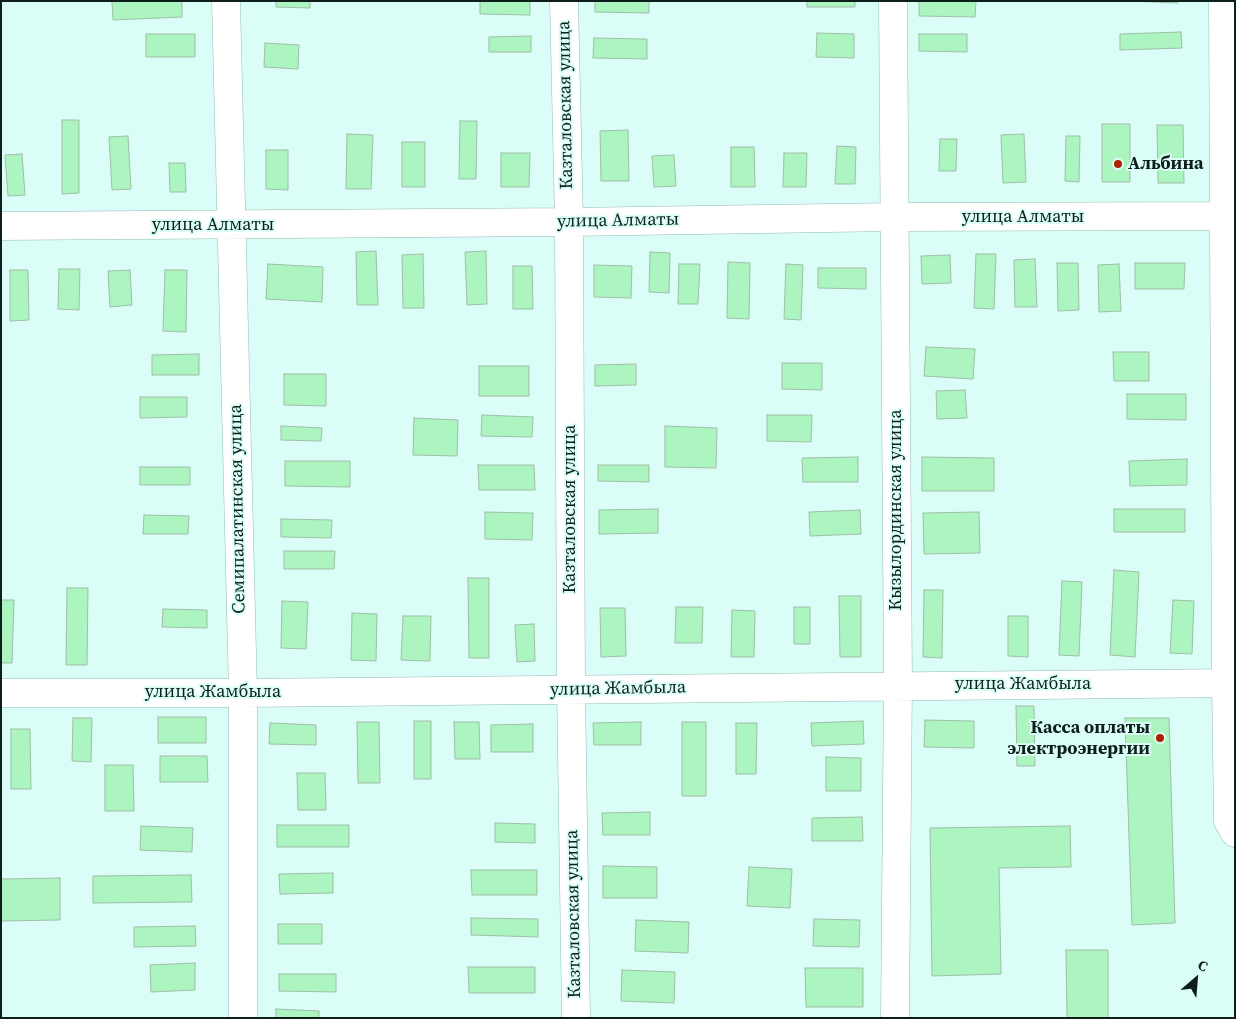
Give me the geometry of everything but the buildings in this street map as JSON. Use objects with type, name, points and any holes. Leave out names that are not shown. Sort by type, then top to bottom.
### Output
[{"type":"street","name":"Семипалатинская улица","points":[[226,1],[243,692],[243,1018]]},
{"type":"street","name":"Казталовская улица","points":[[564,1],[569,222],[571,689],[576,1018]]},
{"type":"street","name":"Кызылординская улица","points":[[893,1],[898,685],[895,1018]]},
{"type":"street","points":[[1223,1],[1230,216],[1230,683],[1233,825]]},
{"type":"street","name":"улица Алматы","points":[[1,226],[569,222],[894,217],[1230,216]]},
{"type":"street","name":"улица Жамбыла","points":[[1,693],[1230,683]]},
{"type":"place","name":"Альбина","points":[[1118,164]]},
{"type":"place","name":"Касса оплаты электроэнергии","points":[[1160,738]]}]
